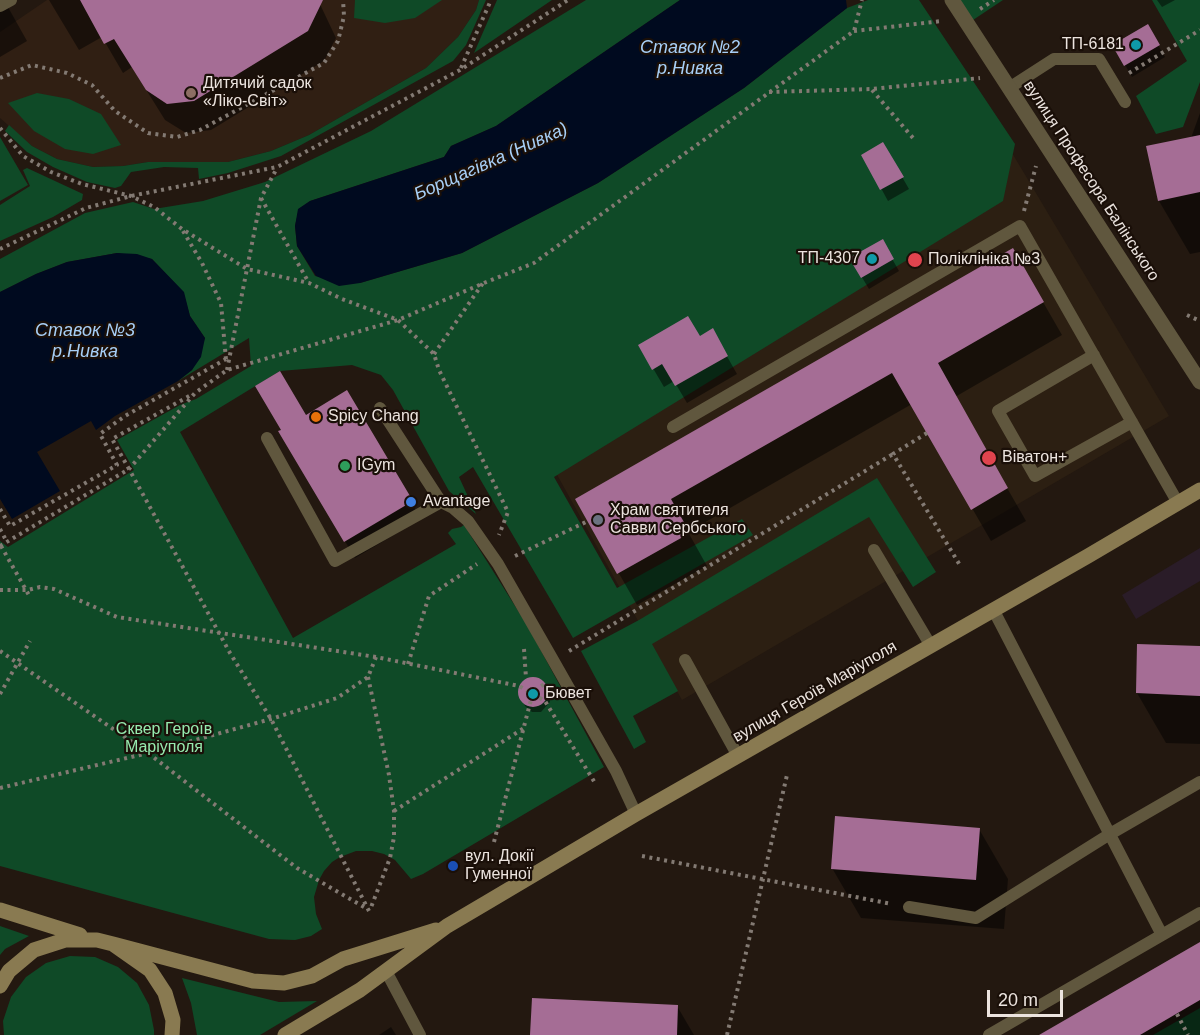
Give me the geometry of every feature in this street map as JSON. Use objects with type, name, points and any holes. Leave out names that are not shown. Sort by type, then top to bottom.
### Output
[{"type":"street","name":"вулиця Професора Балінського","points":[[952,0],[1200,382]]},
{"type":"street","name":"вулиця Героїв Маріуполя","points":[[285,1035],[360,990],[447,926],[636,814],[994,611],[1200,490]]},
{"type":"street","points":[[0,910],[97,940]]},
{"type":"street","name":"вулиця Героїв Маріуполя","points":[[97,940],[253,981],[284,983],[312,976],[343,959],[447,926]]},
{"type":"street","points":[[0,986],[9,971],[34,950],[64,940],[97,940]]},
{"type":"street","points":[[113,944],[150,970],[165,993],[173,1020],[172,1035]]},
{"type":"lane","points":[[0,6],[11,0]]},
{"type":"lane","points":[[1005,82],[1053,59],[1099,59],[1125,102]]},
{"type":"lane","points":[[673,427],[1020,226],[1178,503]]},
{"type":"lane","points":[[1094,355],[998,411],[1035,476],[1132,422]]},
{"type":"lane","points":[[380,408],[441,502],[453,508],[468,521],[494,559],[615,771],[636,814]]},
{"type":"lane","points":[[267,438],[335,561],[441,502]]},
{"type":"lane","points":[[874,550],[931,646]]},
{"type":"lane","points":[[994,611],[1162,935]]},
{"type":"lane","points":[[685,660],[738,756]]},
{"type":"lane","points":[[909,907],[976,918],[1110,834],[1200,782]]},
{"type":"lane","points":[[989,1035],[1200,913]]},
{"type":"lane","points":[[386,971],[420,1035]]},
{"type":"path","points":[[0,78],[32,64],[67,73],[92,85],[115,111],[147,133],[177,137],[200,130],[324,63],[338,41],[344,16],[342,0]]},
{"type":"path","points":[[460,70],[491,0]]},
{"type":"path","points":[[0,249],[86,208],[130,196],[277,167],[460,70],[568,0]]},
{"type":"path","points":[[854,31],[862,0]]},
{"type":"path","points":[[369,911],[271,719],[241,671],[112,439],[195,393],[227,370],[398,320],[534,263],[854,31],[964,19]]},
{"type":"path","points":[[1113,83],[1200,30]]},
{"type":"path","points":[[769,92],[1005,82]]},
{"type":"path","points":[[872,89],[913,138]]},
{"type":"path","points":[[0,128],[23,156],[51,172],[82,184],[130,196],[154,207],[182,229],[247,269],[309,283],[342,299],[398,320],[434,354],[439,370],[508,512],[494,559]]},
{"type":"path","points":[[1020,226],[1043,140]]},
{"type":"path","points":[[227,370],[261,198],[277,167]]},
{"type":"path","points":[[261,198],[309,283]]},
{"type":"path","points":[[182,229],[202,263],[221,303],[227,370]]},
{"type":"path","points":[[434,354],[484,283]]},
{"type":"path","points":[[1187,315],[1200,321]]},
{"type":"path","points":[[122,473],[100,434],[125,416],[226,359]]},
{"type":"path","points":[[30,597],[28,590],[0,546],[129,469],[195,393]]},
{"type":"path","points":[[553,660],[927,434]]},
{"type":"path","points":[[893,454],[961,567]]},
{"type":"path","points":[[0,509],[10,526],[117,465]]},
{"type":"path","points":[[408,663],[429,596],[494,559],[588,521]]},
{"type":"path","points":[[0,529],[7,542]]},
{"type":"path","points":[[0,590],[28,590],[40,587],[54,589],[117,617],[376,657],[519,686],[546,701],[595,783]]},
{"type":"path","points":[[0,694],[30,641]]},
{"type":"path","points":[[0,651],[18,661],[148,753],[297,868],[369,911]]},
{"type":"path","points":[[369,911],[390,858],[394,837],[394,811],[389,775],[368,677],[376,657]]},
{"type":"path","points":[[494,842],[533,692],[560,673]]},
{"type":"path","points":[[0,788],[148,753],[271,719],[337,698],[368,677]]},
{"type":"path","points":[[394,811],[525,728]]},
{"type":"path","points":[[727,1035],[787,775]]},
{"type":"path","points":[[642,856],[909,907]]},
{"type":"path","points":[[1177,1014],[1188,1035]]},
{"type":"shaded area","name":"Дитячий садок «Ліко-Світ»","points":[[47,0],[479,0],[476,10],[458,37],[426,68],[309,135],[271,151],[228,162],[148,162],[93,167],[57,159],[32,146],[0,118],[0,32]]},
{"type":"shaded area","name":"Поліклініка №3","points":[[987,111],[1169,416],[682,700],[520,408]]},
{"type":"shaded area","points":[[1200,548],[1200,581],[1136,619],[1122,595]]},
{"type":"green space","points":[[355,0],[442,0],[415,18],[385,23],[354,18]]},
{"type":"green space","points":[[479,0],[486,0],[466,45],[453,61],[281,156],[228,173],[199,179],[198,168],[164,167],[131,172],[121,186],[115,188],[87,182],[53,167],[27,152],[5,131],[9,125],[32,146],[57,159],[93,167],[148,162],[228,162],[271,151],[309,135],[426,68],[458,37],[476,10]]},
{"type":"green space","points":[[497,0],[552,0],[474,53]]},
{"type":"green space","name":"Сквер Героїв Маріуполя","points":[[586,0],[680,0],[496,126],[451,146],[444,157],[310,201],[299,209],[295,226],[297,246],[315,276],[360,283],[462,253],[598,183],[744,88],[847,8],[868,0],[919,0],[1015,144],[1003,201],[554,477],[617,588],[742,519],[753,535],[573,638],[473,467],[459,477],[476,514],[449,491],[393,390],[381,375],[352,365],[280,371],[180,432],[293,638],[456,544],[448,533],[464,525],[527,625],[604,767],[411,879],[395,860],[384,854],[356,851],[340,857],[324,871],[314,897],[316,914],[322,929],[311,936],[295,940],[269,939],[0,866],[0,541],[8,547],[134,470],[117,440],[180,405],[196,399],[251,366],[249,338],[178,381],[192,370],[205,338],[190,316],[183,292],[152,259],[117,253],[67,262],[0,292],[0,259],[85,213],[133,202],[154,209],[203,201],[265,182],[371,131]]},
{"type":"green space","points":[[960,0],[1003,0],[973,20]]},
{"type":"green space","points":[[1152,0],[1200,0],[1200,82],[1183,127],[1156,134],[1136,96],[1187,61]]},
{"type":"green space","points":[[37,93],[69,99],[101,114],[121,145],[93,154],[65,149],[34,131],[8,103]]},
{"type":"green space","points":[[0,137],[28,185],[0,201]]},
{"type":"green space","points":[[27,168],[83,194],[82,200],[53,217],[0,241],[0,205],[30,186],[23,170]]},
{"type":"green space","points":[[877,478],[936,572],[913,587],[869,517],[652,644],[678,691],[633,716],[646,742],[634,749],[581,651],[639,620]]},
{"type":"green space","points":[[0,926],[29,936],[5,949],[0,955]]},
{"type":"green space","points":[[70,956],[95,957],[118,967],[137,983],[149,1005],[154,1035],[4,1035],[3,1021],[11,997],[26,977],[46,963]]},
{"type":"green space","points":[[182,978],[279,1002],[317,1001],[260,1035],[197,1035],[191,1003]]},
{"type":"green space","points":[[1200,1008],[1200,1035],[1153,1035]]},
{"type":"water","name":"Ставок №2 р.Нивка","points":[[680,0],[846,0],[847,8],[744,88],[598,183],[462,253],[360,283],[339,286],[316,276],[297,246],[295,226],[298,209],[310,201],[444,157],[451,146],[496,126]]},
{"type":"water","name":"Ставок №3 р.Нивка","points":[[117,253],[137,254],[152,259],[184,292],[190,316],[205,338],[201,357],[192,370],[178,381],[115,416],[96,430],[91,421],[37,452],[60,491],[12,519],[0,499],[0,292],[67,262]]},
{"type":"building","points":[[80,0],[323,0],[308,31],[194,101],[167,104],[146,90],[114,39],[104,44]]},
{"type":"building","name":"ТП-6181","points":[[1148,24],[1160,45],[1124,66],[1112,45]]},
{"type":"building","points":[[1200,135],[1200,192],[1158,201],[1146,146]]},
{"type":"building","points":[[883,142],[904,177],[880,190],[861,155]]},
{"type":"building","name":"ТП-4307","points":[[883,239],[894,259],[861,278],[849,258]]},
{"type":"building","points":[[1013,248],[1044,302],[938,363],[1008,488],[971,510],[892,373],[671,499],[690,533],[617,574],[575,499]]},
{"type":"building","points":[[688,316],[700,336],[713,328],[728,356],[675,386],[662,364],[652,370],[638,345]]},
{"type":"building","points":[[280,371],[306,415],[347,390],[413,501],[344,542],[278,431],[281,430],[255,386]]},
{"type":"building","points":[[1137,644],[1200,646],[1200,696],[1136,693]]},
{"type":"building","name":"Бювет","points":[[533,677],[544,681],[548,692],[544,703],[533,707],[522,703],[518,692],[522,681]]},
{"type":"building","points":[[835,816],[980,828],[976,880],[831,869]]},
{"type":"building","points":[[1200,942],[1200,1000],[1140,1035],[1039,1035]]},
{"type":"building","points":[[532,998],[678,1005],[677,1035],[530,1035]]},
{"type":"place","name":"ТП-6181","points":[[1136,45]]},
{"type":"place","name":"Дитячий садок «Ліко-Світ»","points":[[191,93]]},
{"type":"place","name":"ТП-4307","points":[[872,259]]},
{"type":"place","name":"Поліклініка №3","points":[[915,260]]},
{"type":"place","name":"Spicy Chang","points":[[316,417]]},
{"type":"place","name":"Віватон+","points":[[989,458]]},
{"type":"place","name":"IGym","points":[[345,466]]},
{"type":"place","name":"Avantage","points":[[411,502]]},
{"type":"place","name":"Храм святителя Савви Сербського","points":[[598,520]]},
{"type":"place","name":"Бювет","points":[[533,694]]},
{"type":"place","name":"вул. Докії Гуменної","points":[[453,866]]},
{"type":"water label","name":"Борщагівка (Нивка)","points":[[491,162]]}]
